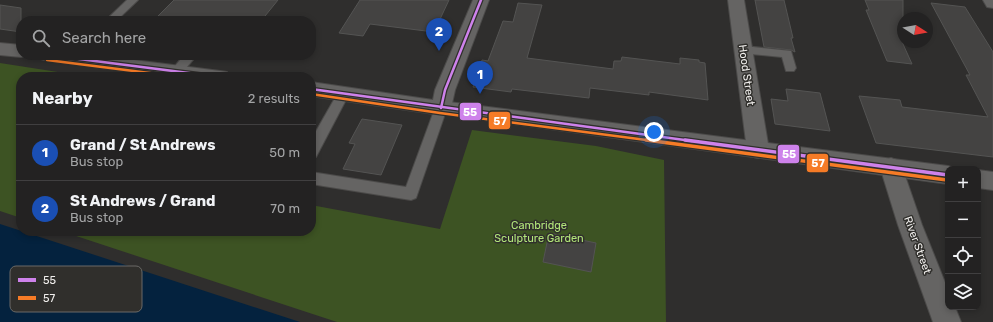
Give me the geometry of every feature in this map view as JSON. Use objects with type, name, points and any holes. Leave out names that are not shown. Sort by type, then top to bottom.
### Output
[{"type":"street","points":[[441,108],[445,90],[481,0]]},
{"type":"street","name":"Hood Street","points":[[736,0],[758,150]]},
{"type":"street","points":[[990,0],[993,3]]},
{"type":"street","points":[[0,49],[16,51]]},
{"type":"street","points":[[92,60],[184,72]]},
{"type":"street","points":[[316,91],[945,175]]},
{"type":"street","name":"River Street","points":[[891,167],[910,225],[946,322]]},
{"type":"street","points":[[981,179],[993,181]]},
{"type":"lane","points":[[115,16],[133,0]]},
{"type":"lane","points":[[744,50],[787,54],[790,68]]},
{"type":"lane","points":[[177,71],[187,60]]},
{"type":"lane","points":[[316,144],[343,94]]},
{"type":"lane","points":[[316,179],[412,194],[441,108]]},
{"type":"green space","points":[[0,63],[58,72],[16,72],[16,216],[0,211]]},
{"type":"green space","name":"Cambridge Sculpture Garden","points":[[472,130],[596,146],[664,160],[666,322],[337,322],[76,236],[316,236],[316,206],[440,229]]},
{"type":"water","points":[[0,224],[16,229],[16,236],[37,236],[129,266],[10,266],[10,312],[142,312],[142,270],[300,322],[0,322]]},
{"type":"building","points":[[174,0],[278,0],[265,16],[158,16]]},
{"type":"building","points":[[360,0],[449,0],[434,32],[370,24],[363,36],[339,33]]},
{"type":"building","points":[[755,0],[784,0],[795,52],[791,50],[764,47]]},
{"type":"building","points":[[865,0],[903,0],[903,12],[897,12],[897,48],[905,48],[912,64],[887,61],[866,10],[869,10]]},
{"type":"building","points":[[518,3],[542,5],[527,58],[613,69],[614,61],[621,61],[622,57],[680,64],[680,58],[699,60],[699,62],[705,63],[708,100],[649,92],[649,95],[590,88],[589,98],[512,89],[511,92],[473,87],[482,60],[488,61],[503,21],[513,22]]},
{"type":"building","points":[[931,3],[965,7],[993,52],[993,157],[876,143],[859,96],[900,100],[902,107],[988,117],[966,75],[970,75]]},
{"type":"building","points":[[0,5],[21,8],[21,16],[16,16],[16,31],[0,29]]},
{"type":"building","points":[[786,89],[820,93],[830,131],[775,124],[771,99],[788,101]]},
{"type":"building","points":[[362,119],[402,125],[381,175],[343,169],[355,144],[349,143]]},
{"type":"building","points":[[549,233],[596,243],[591,272],[543,262]]},
{"type":"transit line","name":"55","points":[[441,108],[445,90],[481,0]]},
{"type":"transit line","name":"57","points":[[47,60],[142,72]]},
{"type":"transit line","name":"55","points":[[87,60],[181,72]]},
{"type":"transit line","name":"55","points":[[316,90],[441,108],[945,175]]},
{"type":"transit line","name":"57","points":[[316,95],[440,113],[945,180]]},
{"type":"place","name":"St Andrews / Grand","points":[[439,51]]},
{"type":"place","name":"Grand / St Andrews","points":[[480,94]]}]
